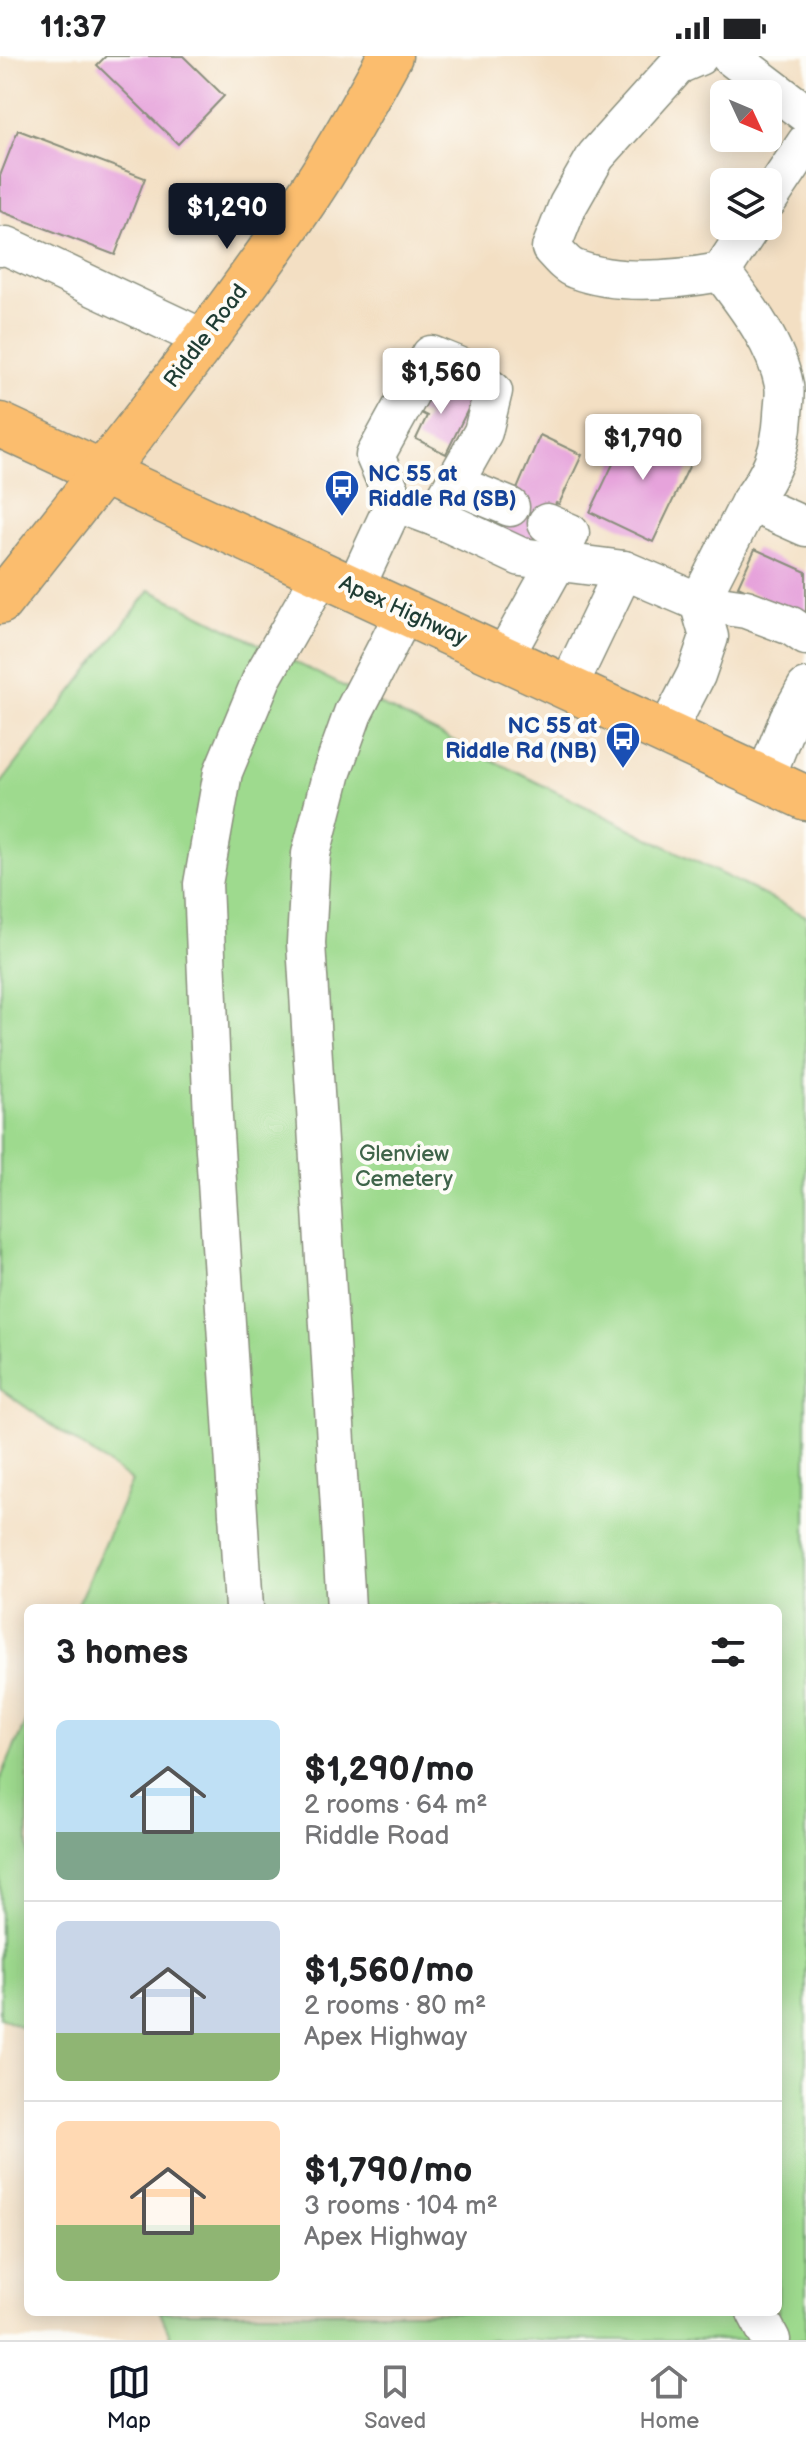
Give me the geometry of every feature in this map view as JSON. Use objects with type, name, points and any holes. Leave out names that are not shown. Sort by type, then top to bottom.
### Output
[{"type":"main road","name":"Riddle Road","points":[[0,602],[204,339],[306,199],[390,56]]},
{"type":"main road","name":"Apex Highway","points":[[0,425],[806,798]]},
{"type":"lane","points":[[699,56],[678,65],[596,156],[568,205],[551,248],[572,268],[621,279],[687,278],[721,272],[742,240]]},
{"type":"lane","points":[[730,56],[806,114]]},
{"type":"lane","points":[[782,179],[806,143]]},
{"type":"lane","points":[[0,247],[7,246],[204,339]]},
{"type":"lane","points":[[666,733],[696,675],[709,637],[699,602],[750,502],[765,481],[781,441],[784,387],[774,353],[721,272]]},
{"type":"lane","points":[[435,517],[483,432],[493,391],[463,368],[431,355],[375,456],[395,502],[521,557],[624,570],[699,602],[746,609],[791,626],[806,636]]},
{"type":"lane","points":[[454,484],[510,507]]},
{"type":"lane","points":[[244,1604],[213,1118],[203,884],[223,772],[262,678],[395,502]]},
{"type":"lane","points":[[750,502],[806,527]]},
{"type":"lane","points":[[504,657],[570,533],[547,523]]},
{"type":"lane","points":[[568,687],[624,570]]},
{"type":"lane","points":[[346,1604],[306,943],[311,854],[332,772],[353,713],[405,612]]},
{"type":"lane","points":[[765,779],[789,718],[806,688]]},
{"type":"lane","points":[[758,2316],[771,2340]]},
{"type":"green space","name":"Glenview Cemetery","points":[[150,590],[806,916],[806,2340],[172,2340],[162,2316],[782,2316],[782,1604],[78,1604],[132,1481],[0,1389],[0,785]]},
{"type":"green space","points":[[24,1725],[24,2028],[0,2017],[0,1780]]},
{"type":"building","points":[[106,56],[183,56],[224,96],[178,144],[97,65]]},
{"type":"building","points":[[18,130],[145,178],[115,255],[0,211],[0,176]]},
{"type":"building","points":[[429,380],[472,401],[446,454],[416,439],[427,416],[415,410]]},
{"type":"building","points":[[633,422],[696,452],[653,542],[590,512]]},
{"type":"building","points":[[540,435],[582,455],[534,550],[498,534]]},
{"type":"building","points":[[755,549],[806,572],[806,617],[738,586]]},
{"type":"place","name":"NC 55 at Riddle Rd (SB)","points":[[342,518]]},
{"type":"place","name":"NC 55 at Riddle Rd (NB)","points":[[623,770]]}]
